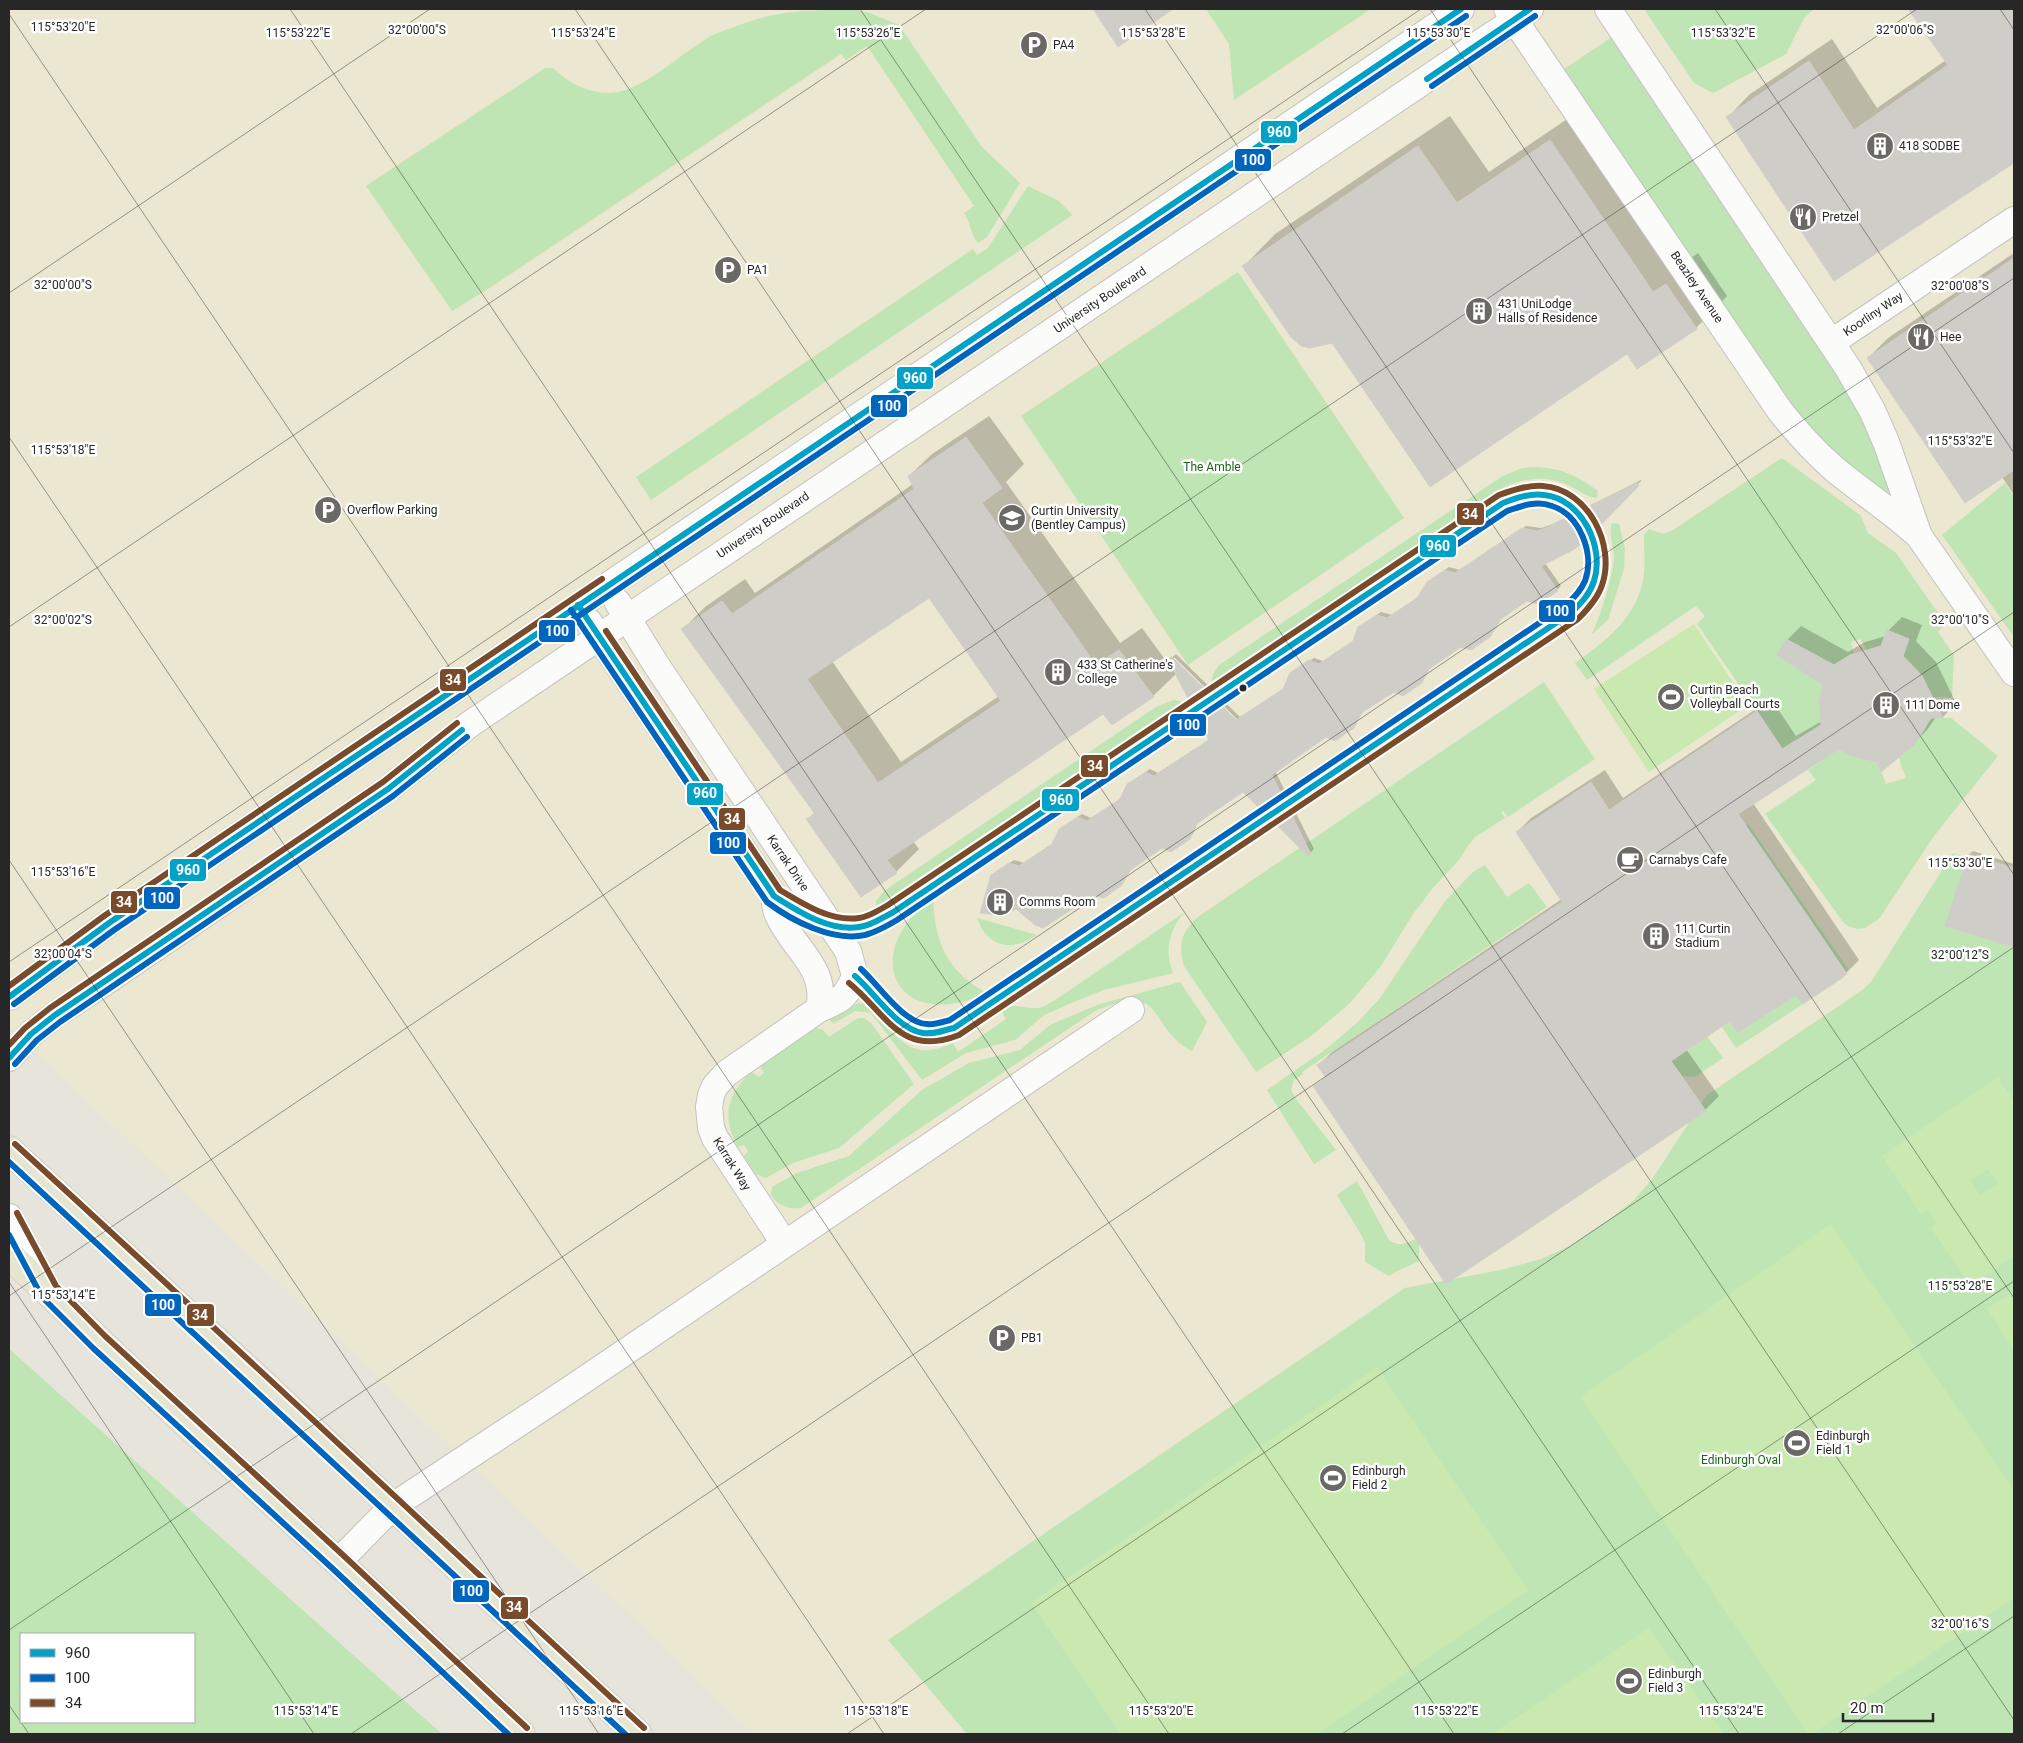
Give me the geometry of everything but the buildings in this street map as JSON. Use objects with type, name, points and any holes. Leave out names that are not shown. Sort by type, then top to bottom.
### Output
[{"type":"main road","points":[[9,1150],[638,1734]]},
{"type":"main road","points":[[9,1255],[49,1291],[127,1369],[522,1734]]},
{"type":"street","points":[[9,997],[117,918],[1462,9]]},
{"type":"street","name":"Beazley Avenue","points":[[1608,9],[1832,342],[1873,412],[1886,442],[1919,536]]},
{"type":"street","name":"Beazley Avenue","points":[[1518,13],[1780,411],[1808,444],[1834,468],[1898,517],[1919,536],[2014,673]]},
{"type":"street","name":"University Boulevard","points":[[9,1058],[31,1034],[55,1015],[388,789],[470,724],[1518,13]]},
{"type":"street","name":"Koorliny Way","points":[[1832,342],[2014,220]]},
{"type":"street","name":"Karrak Drive","points":[[607,586],[661,672],[848,951],[855,976],[848,993],[835,1003],[819,1009]]},
{"type":"street","points":[[578,605],[774,896],[777,914],[819,980],[822,995],[819,1009]]},
{"type":"street","name":"Karrak Way","points":[[784,1243],[715,1138],[711,1128],[709,1107],[715,1086],[727,1073],[819,1009]]},
{"type":"street","points":[[338,1562],[393,1506],[569,1390],[1131,1010]]},
{"type":"street","points":[[9,1217],[49,1291]]},
{"type":"shaded area","name":"Curtin University (Bentley Campus)","points":[[9,9],[2014,9],[2014,1734],[754,1734],[9,1027]]},
{"type":"green space","points":[[853,9],[870,13],[899,25],[982,147],[1020,183],[987,237],[978,243],[964,213],[974,206],[867,46],[846,60],[841,54],[485,291],[452,311],[366,186],[545,68],[553,68],[568,80],[586,89],[606,93],[616,92],[626,90],[648,79],[706,39],[720,32],[776,14]]},
{"type":"green space","points":[[1206,9],[1371,9],[1234,100],[1229,44]]},
{"type":"green space","points":[[1644,9],[1814,9],[1804,18],[1786,54],[1713,93],[1694,83]]},
{"type":"green space","points":[[1615,35],[1859,401],[1890,491],[1885,495],[1809,432],[1561,71]]},
{"type":"green space","points":[[1028,186],[1059,201],[1072,215],[651,500],[636,477],[973,249],[977,255],[988,248]]},
{"type":"green space","name":"The Amble","points":[[1238,272],[1404,518],[1188,665],[1021,416]]},
{"type":"green space","points":[[1782,458],[1861,516],[1868,533],[1896,553],[1945,623],[1938,632],[1954,655],[1952,697],[1930,697],[1921,674],[1903,657],[1909,639],[1887,630],[1880,650],[1867,650],[1860,639],[1851,642],[1854,654],[1830,677],[1821,692],[1820,712],[1823,726],[1784,750],[1697,624],[1705,616],[1696,606],[1587,680],[1575,663],[1616,630],[1632,610],[1642,585],[1644,535],[1649,529],[1663,534],[1673,530]]},
{"type":"green space","points":[[1536,467],[1561,471],[1576,477],[1598,491],[1597,498],[1586,495],[1564,483],[1547,479],[1529,479],[1504,487],[1211,683],[1213,674],[1219,665],[1503,476],[1522,468]]},
{"type":"green space","points":[[2005,483],[2014,497],[2014,637],[1942,535]]},
{"type":"green space","points":[[1612,523],[1619,524],[1625,548],[1624,569],[1608,620],[1591,635],[1609,586],[1613,565]]},
{"type":"green space","name":"Curtin Beach Volleyball Courts","points":[[1694,624],[1748,705],[1649,772],[1594,689]]},
{"type":"green space","points":[[1544,682],[1595,759],[1508,817],[1503,811],[1501,812],[1505,818],[1475,837],[1459,860],[1433,888],[1413,914],[1381,966],[1350,1003],[1310,1037],[1256,1072],[1184,966],[1181,945],[1188,928],[1198,917]]},
{"type":"green space","points":[[1174,700],[1183,702],[886,904],[876,907],[876,901],[884,891],[1156,707]]},
{"type":"green space","points":[[1929,718],[1951,718],[1998,756],[1934,836],[1879,919],[1865,928],[1858,929],[1848,926],[1843,922],[1765,814],[1816,780],[1808,770],[1823,760],[1822,758],[1837,746],[1852,756],[1877,761],[1886,784],[1906,778],[1898,756],[1918,740],[1925,730]]},
{"type":"green space","points":[[1748,824],[1848,969],[1843,978],[1736,1048],[1722,1027],[1730,1021],[1739,1033],[1800,992],[1733,833]]},
{"type":"green space","name":"Edinburgh Oval","points":[[1953,853],[2014,872],[2014,1734],[967,1734],[888,1640],[1405,1288],[1501,1270],[1541,1259],[1570,1246],[1610,1219],[1634,1200],[1653,1178],[1707,1095],[1861,991],[1871,982]]},
{"type":"green space","points":[[1485,865],[1507,897],[1529,883],[1547,907],[1302,1072],[1303,1074],[1294,1080],[1291,1090],[1296,1099],[1336,1150],[1314,1164],[1267,1090],[1326,1049],[1358,1022],[1380,998],[1446,900],[1473,872]]},
{"type":"green space","points":[[933,899],[936,929],[945,953],[961,974],[985,992],[983,995],[952,1004],[927,1003],[908,995],[896,980],[893,961],[897,940],[910,919]]},
{"type":"green space","points":[[1185,912],[1175,926],[1170,941],[1169,957],[1173,973],[1104,990],[1076,1001],[1044,1015],[1015,1040],[966,1053],[922,1080],[871,1013],[855,1011],[833,1024],[830,1020],[843,1010],[854,1005],[868,1004],[877,1011],[903,1042],[915,1049],[932,1050],[953,1043],[958,1052],[1006,1019],[1001,1010],[1010,1006],[1037,1008],[1046,1005]]},
{"type":"green space","points":[[977,918],[1037,935],[1019,944],[1002,944],[988,936]]},
{"type":"green space","points":[[1180,982],[1207,1022],[1192,1051],[1178,1042],[1154,1010],[1145,1003],[1134,1000],[1118,1002],[1095,1011],[801,1208],[784,1206],[771,1195],[772,1187],[797,1173],[849,1156],[922,1090],[969,1063],[1020,1050],[1050,1025],[1097,1005]]},
{"type":"green space","points":[[858,1018],[864,1018],[872,1024],[914,1084],[839,1148],[793,1163],[766,1178],[756,1174],[744,1156],[748,1151],[744,1145],[738,1147],[730,1127],[729,1107],[736,1089],[751,1073],[759,1077],[764,1073],[761,1069],[762,1065],[816,1028],[823,1030],[829,1037]]},
{"type":"green space","points":[[1707,1036],[1723,1058],[1695,1077],[1682,1076],[1671,1061]]},
{"type":"green space","points":[[1998,1077],[2014,1101],[2014,1256],[1970,1286],[1931,1228],[1937,1223],[1928,1210],[1921,1214],[1882,1156]],"holes":[[[1988,1169],[1998,1183],[1980,1195],[1971,1181]]]},
{"type":"green space","points":[[1357,1181],[1389,1240],[1400,1244],[1408,1243],[1419,1237],[1419,1261],[1389,1276],[1365,1262],[1365,1243],[1337,1195]]},
{"type":"green space","name":"Edinburgh Field 1","points":[[1831,1224],[2014,1490],[2014,1598],[1812,1734],[1808,1734],[1580,1397]]},
{"type":"green space","points":[[2014,1291],[2014,1350],[1987,1309]]},
{"type":"green space","points":[[9,1349],[442,1734],[9,1734]]},
{"type":"green space","name":"Edinburgh Field 2","points":[[1377,1367],[1528,1590],[1317,1734],[1121,1734],[1031,1603]]},
{"type":"green space","name":"Edinburgh Field 3","points":[[1649,1628],[1724,1734],[1492,1734]]},
{"type":"transit line","name":"960","points":[[9,997],[109,923],[1461,9]]},
{"type":"transit line","name":"960","points":[[1427,79],[1530,9]]},
{"type":"transit line","name":"100","points":[[14,1004],[114,930],[1466,16]]},
{"type":"transit line","name":"100","points":[[1432,86],[1535,16]]},
{"type":"transit line","name":"34","points":[[606,631],[780,890],[828,915],[849,919],[859,918],[870,915],[888,905],[1499,495],[1532,486],[1559,489],[1573,497],[1585,508],[1595,522],[1605,553],[1605,569],[1598,594],[1578,619],[959,1035],[939,1041],[923,1041],[909,1037],[896,1029],[849,983]]},
{"type":"transit line","name":"960","points":[[578,605],[774,896],[794,909],[817,920],[840,927],[852,928],[868,925],[892,913],[1503,503],[1528,495],[1544,495],[1558,498],[1569,505],[1587,527],[1593,540],[1597,568],[1590,590],[1572,612],[954,1028],[931,1033],[913,1030],[895,1018],[855,976]]},
{"type":"transit line","name":"100","points":[[571,610],[767,902],[788,916],[813,928],[827,933],[853,936],[865,935],[897,920],[1507,511],[1529,504],[1546,504],[1562,511],[1577,527],[1583,537],[1586,548],[1588,570],[1581,588],[1566,605],[950,1020],[930,1024],[909,1018],[900,1011],[861,969]]},
{"type":"transit line","name":"34","points":[[9,986],[104,916],[602,579]]},
{"type":"transit line","name":"34","points":[[9,1045],[25,1028],[50,1008],[383,782],[457,723]]},
{"type":"transit line","name":"960","points":[[9,1058],[31,1034],[55,1015],[388,789],[462,730]]},
{"type":"transit line","name":"100","points":[[15,1064],[37,1040],[60,1022],[393,796],[467,737]]},
{"type":"transit line","name":"34","points":[[15,1144],[644,1728]]},
{"type":"transit line","name":"100","points":[[9,1162],[625,1734]]},
{"type":"transit line","name":"34","points":[[17,1213],[56,1286],[105,1336],[527,1728]]},
{"type":"transit line","name":"100","points":[[9,1235],[42,1297],[93,1348],[332,1568],[508,1734]]},
{"type":"place","name":"PA4","points":[[1034,45]]},
{"type":"place","name":"418 SODBE","points":[[1880,146]]},
{"type":"place","name":"Pretzel","points":[[1803,217]]},
{"type":"place","name":"PA1","points":[[728,270]]},
{"type":"place","name":"431 UniLodge Halls of Residence","points":[[1479,311]]},
{"type":"place","name":"Hee","points":[[1921,337]]},
{"type":"place","name":"Overflow Parking","points":[[328,510]]},
{"type":"place","name":"Curtin University (Bentley Campus)","points":[[1012,518]]},
{"type":"place","name":"433 St Catherine's College","points":[[1058,672]]},
{"type":"place","name":"Curtin Beach Volleyball Courts","points":[[1671,697]]},
{"type":"place","name":"111 Dome","points":[[1886,705]]},
{"type":"place","name":"Carnabys Cafe","points":[[1630,860]]},
{"type":"place","name":"Comms Room","points":[[1000,902]]},
{"type":"place","name":"111 Curtin Stadium","points":[[1656,936]]},
{"type":"place","name":"PB1","points":[[1002,1338]]},
{"type":"place","name":"Edinburgh Field 1","points":[[1797,1443]]},
{"type":"place","name":"Edinburgh Field 2","points":[[1333,1478]]},
{"type":"place","name":"Edinburgh Field 3","points":[[1629,1681]]}]
